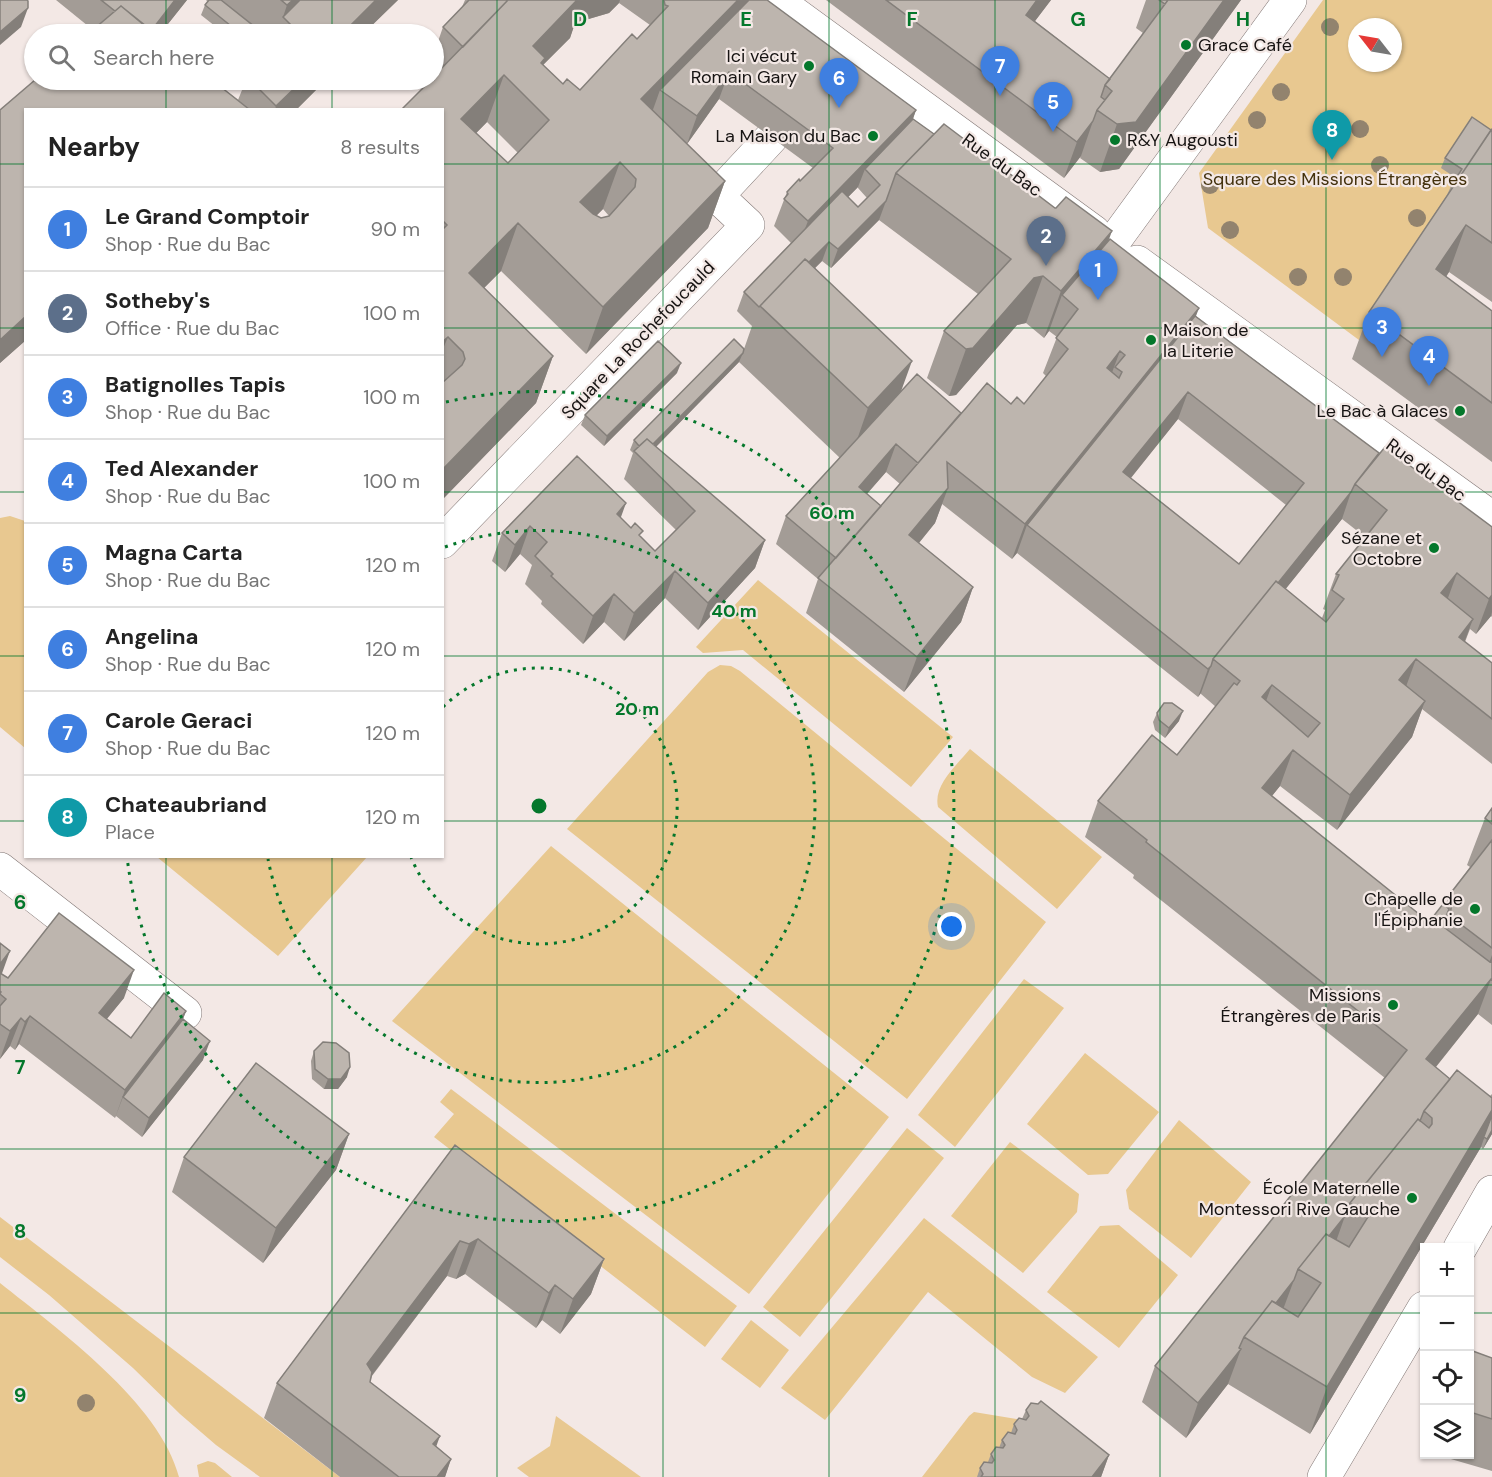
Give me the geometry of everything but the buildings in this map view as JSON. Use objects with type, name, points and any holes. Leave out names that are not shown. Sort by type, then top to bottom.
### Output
[{"type":"street","name":"Rue du Bac","points":[[776,0],[840,64],[1112,244],[1492,518]]},
{"type":"street","points":[[1112,244],[1290,0]]},
{"type":"street","name":"Square La Rochefoucauld","points":[[444,540],[748,225],[717,196],[771,138]]},
{"type":"street","points":[[0,869],[185,1013]]},
{"type":"street","points":[[1463,1243],[1492,1192]]},
{"type":"street","points":[[1324,1477],[1420,1316]]},
{"type":"green space","name":"Square des Missions Étrangères","points":[[1323,0],[1492,0],[1492,152],[1363,343],[1208,228],[1199,173]]},
{"type":"green space","points":[[10,516],[24,521],[24,747],[0,727],[0,518]]},
{"type":"green space","points":[[758,580],[953,737],[911,787],[743,650],[703,653],[696,647]]},
{"type":"green space","points":[[720,665],[731,666],[740,671],[1046,922],[907,1099],[567,829],[708,672]]},
{"type":"green space","points":[[970,749],[1102,857],[1057,909],[938,807],[937,799],[942,783]]},
{"type":"green space","points":[[551,846],[889,1117],[749,1294],[392,1021]]},
{"type":"green space","points":[[158,858],[366,858],[278,956]]},
{"type":"green space","points":[[1024,979],[1064,1008],[955,1147],[918,1115]]},
{"type":"green space","points":[[1085,1053],[1159,1112],[1108,1174],[1088,1175],[1027,1124]]},
{"type":"green space","points":[[451,1089],[737,1306],[705,1347],[434,1137],[454,1114],[440,1102]]},
{"type":"green space","points":[[1179,1120],[1251,1182],[1191,1258],[1129,1209],[1126,1190]]},
{"type":"green space","points":[[907,1128],[944,1158],[800,1337],[763,1307]]},
{"type":"green space","points":[[1010,1142],[1079,1194],[1077,1212],[1023,1273],[951,1216]]},
{"type":"green space","points":[[0,1217],[340,1477],[260,1477],[216,1445],[133,1368],[49,1295],[0,1257]]},
{"type":"green space","points":[[924,1218],[1098,1357],[1065,1393],[1032,1377],[928,1292],[825,1420],[781,1388]]},
{"type":"green space","points":[[1119,1225],[1178,1275],[1119,1348],[1047,1292],[1100,1226]]},
{"type":"green space","points":[[0,1283],[78,1346],[130,1395],[168,1449],[179,1477],[0,1477]]},
{"type":"green space","points":[[751,1320],[789,1350],[760,1388],[721,1359]]},
{"type":"green space","points":[[974,1412],[1029,1421],[987,1477],[922,1477],[969,1416]]},
{"type":"green space","points":[[556,1416],[641,1477],[529,1477],[517,1468],[550,1446]]},
{"type":"green space","points":[[208,1461],[215,1463],[232,1477],[199,1477],[197,1465]]},
{"type":"place","name":"Grace Café","points":[[1186,45]]},
{"type":"place","name":"Ici vécut Romain Gary","points":[[809,66]]},
{"type":"place","name":"Carole Geraci","points":[[1000,96]]},
{"type":"place","name":"Angelina","points":[[839,108]]},
{"type":"place","name":"Magna Carta","points":[[1053,132]]},
{"type":"place","name":"La Maison du Bac","points":[[873,136]]},
{"type":"place","name":"R&Y Augousti","points":[[1115,140]]},
{"type":"place","name":"Chateaubriand","points":[[1332,160]]},
{"type":"place","name":"Sotheby's","points":[[1046,266]]},
{"type":"place","name":"Le Grand Comptoir","points":[[1098,300]]},
{"type":"place","name":"Maison de la Literie","points":[[1151,340]]},
{"type":"place","name":"Batignolles Tapis","points":[[1382,357]]},
{"type":"place","name":"Ted Alexander","points":[[1429,386]]},
{"type":"place","name":"Le Bac à Glaces","points":[[1460,411]]},
{"type":"place","name":"Sézane et Octobre","points":[[1434,548]]},
{"type":"place","name":"Chapelle de l'Épiphanie","points":[[1475,909]]},
{"type":"place","name":"Missions Étrangères de Paris","points":[[1393,1005]]},
{"type":"place","name":"École Maternelle Montessori Rive Gauche","points":[[1412,1198]]}]
